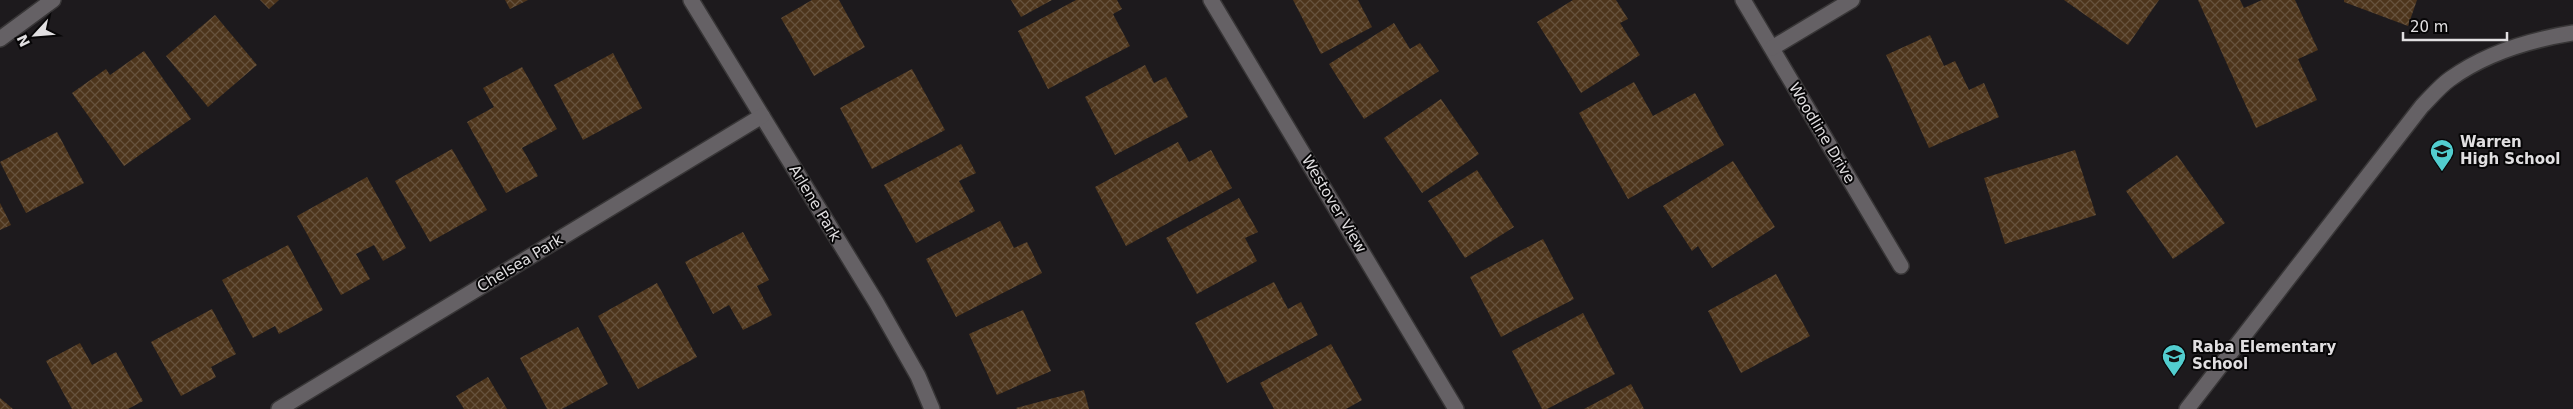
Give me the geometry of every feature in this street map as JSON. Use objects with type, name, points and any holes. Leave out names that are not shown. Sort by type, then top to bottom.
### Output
[{"type":"street","points":[[0,39],[53,0]]},
{"type":"street","name":"Arlene Park","points":[[691,0],[876,302],[918,376],[932,409]]},
{"type":"street","name":"Westover View","points":[[1211,0],[1456,409]]},
{"type":"street","name":"Woodline Drive","points":[[1743,0],[1901,266]]},
{"type":"street","points":[[1772,48],[1852,0]]},
{"type":"street","points":[[2187,409],[2422,106],[2449,80],[2486,57],[2532,41],[2573,33]]},
{"type":"street","name":"Chelsea Park","points":[[279,409],[762,116]]},
{"type":"building","points":[[260,0],[279,0],[269,9]]},
{"type":"building","points":[[505,0],[528,0],[510,9]]},
{"type":"building","points":[[812,0],[839,0],[865,47],[814,76],[781,18]]},
{"type":"building","points":[[1011,0],[1052,0],[1021,17]]},
{"type":"building","points":[[1076,0],[1117,0],[1122,9],[1113,14],[1130,46],[1048,89],[1018,31]]},
{"type":"building","points":[[1293,0],[1358,0],[1372,27],[1321,54]]},
{"type":"building","points":[[1573,0],[1616,0],[1628,19],[1620,23],[1640,55],[1581,93],[1537,22]]},
{"type":"building","points":[[2064,0],[2159,0],[2128,45]]},
{"type":"building","points":[[2198,0],[2240,0],[2244,8],[2262,0],[2295,0],[2318,50],[2298,59],[2317,100],[2256,128]]},
{"type":"building","points":[[2344,0],[2417,0],[2408,26],[2344,2]]},
{"type":"building","points":[[215,15],[257,65],[208,107],[166,56]]},
{"type":"building","points":[[1394,23],[1410,49],[1420,43],[1439,71],[1364,119],[1329,64]]},
{"type":"building","points":[[1930,35],[1944,66],[1955,61],[1969,90],[1984,83],[1999,117],[1929,148],[1886,55]]},
{"type":"building","points":[[144,51],[191,119],[124,166],[72,93],[106,69],[110,75]]},
{"type":"building","points":[[613,53],[642,108],[583,140],[554,85]]},
{"type":"building","points":[[1145,65],[1154,83],[1166,77],[1188,117],[1115,155],[1085,97]]},
{"type":"building","points":[[522,67],[557,129],[522,148],[538,176],[506,193],[467,122],[494,107],[483,88]]},
{"type":"building","points":[[912,69],[945,130],[872,169],[840,108]]},
{"type":"building","points":[[1634,82],[1653,116],[1695,93],[1724,145],[1628,199],[1579,113]]},
{"type":"building","points":[[1441,99],[1479,154],[1422,193],[1384,138]]},
{"type":"building","points":[[57,132],[84,183],[26,213],[0,162]]},
{"type":"building","points":[[1178,142],[1189,162],[1211,150],[1232,188],[1126,246],[1095,187]]},
{"type":"building","points":[[961,144],[976,173],[959,181],[975,211],[916,243],[884,185]]},
{"type":"building","points":[[452,149],[487,210],[430,242],[395,181]]},
{"type":"building","points":[[2075,150],[2096,215],[2005,244],[1984,178]]},
{"type":"building","points":[[2177,155],[2225,223],[2173,259],[2126,191]]},
{"type":"building","points":[[1733,161],[1775,227],[1712,268],[1698,246],[1692,251],[1663,206]]},
{"type":"building","points":[[1477,170],[1514,227],[1465,258],[1428,201]]},
{"type":"building","points":[[367,177],[406,248],[383,261],[374,245],[356,254],[370,279],[341,295],[297,216]]},
{"type":"building","points":[[1239,198],[1258,232],[1245,238],[1257,261],[1197,294],[1166,238]]},
{"type":"building","points":[[0,203],[11,225],[0,230]]},
{"type":"building","points":[[1000,221],[1014,248],[1027,242],[1042,273],[956,317],[926,259]]},
{"type":"building","points":[[743,232],[769,280],[757,286],[772,315],[743,330],[729,305],[713,314],[685,262]]},
{"type":"building","points":[[1543,239],[1574,299],[1501,337],[1470,277]]},
{"type":"building","points":[[288,245],[323,310],[279,334],[275,326],[253,338],[222,280]]},
{"type":"building","points":[[1776,274],[1810,336],[1741,373],[1708,311]]},
{"type":"building","points":[[1274,282],[1288,309],[1301,302],[1318,335],[1227,383],[1195,323]]},
{"type":"building","points":[[657,283],[697,357],[638,389],[598,316]]},
{"type":"building","points":[[212,309],[236,354],[211,367],[216,377],[181,396],[151,342]]},
{"type":"building","points":[[1023,310],[1051,371],[997,395],[969,334]]},
{"type":"building","points":[[1583,313],[1615,374],[1547,409],[1542,409],[1512,351]]},
{"type":"building","points":[[578,327],[608,384],[562,409],[547,409],[520,358]]},
{"type":"building","points":[[80,343],[92,365],[116,352],[143,401],[128,409],[72,409],[46,361]]},
{"type":"building","points":[[1331,344],[1362,400],[1346,409],[1274,409],[1260,383]]},
{"type":"building","points":[[488,377],[507,409],[464,409],[456,396]]},
{"type":"building","points":[[1631,384],[1644,409],[1584,409]]},
{"type":"building","points":[[1084,390],[1089,409],[1016,408]]},
{"type":"building","points":[[0,398],[13,409],[0,409]]},
{"type":"place","name":"Warren High School","points":[[2442,172]]},
{"type":"place","name":"Raba Elementary School","points":[[2174,377]]}]
